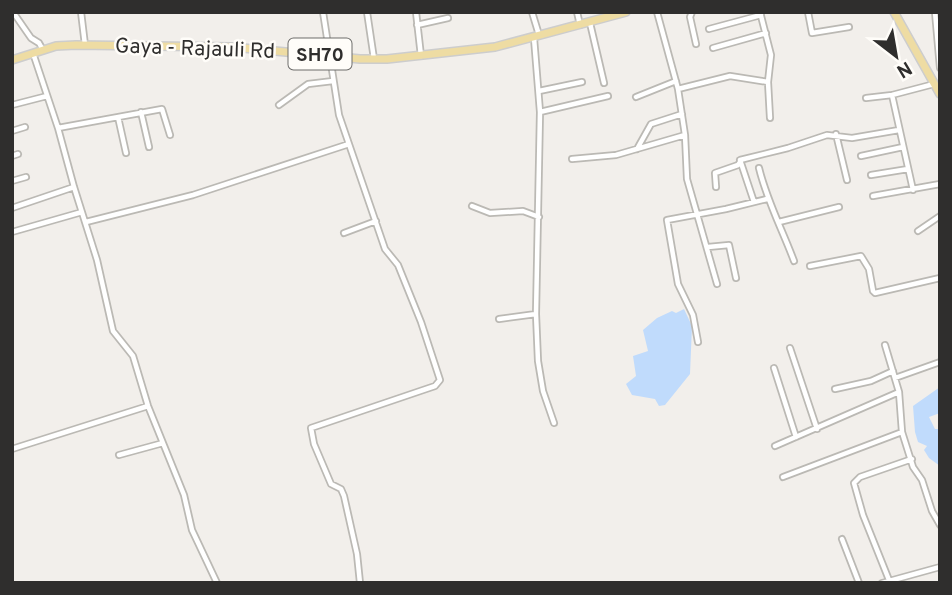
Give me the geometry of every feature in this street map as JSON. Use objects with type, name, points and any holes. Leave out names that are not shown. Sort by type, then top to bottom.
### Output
[{"type":"main road","name":"Gaya - Rajauli Rd","points":[[12,60],[66,45],[232,47],[374,59],[421,56],[482,49],[626,12]]},
{"type":"main road","points":[[894,12],[938,89]]},
{"type":"street","points":[[13,12],[43,50]]},
{"type":"street","points":[[81,12],[85,45]]},
{"type":"street","points":[[323,12],[339,115],[387,254],[398,265],[440,380],[435,386],[311,428],[314,444],[331,484],[341,489],[344,496],[357,554],[360,583]]},
{"type":"street","points":[[367,12],[374,59]]},
{"type":"street","points":[[416,12],[421,56]]},
{"type":"street","points":[[532,12],[537,37],[540,111],[538,360],[543,391],[554,423]]},
{"type":"street","points":[[577,12],[580,25]]},
{"type":"street","points":[[657,12],[678,89],[685,135],[687,179],[717,284]]},
{"type":"street","points":[[692,12],[690,17],[696,44]]},
{"type":"street","points":[[808,12],[812,33],[849,27]]},
{"type":"street","points":[[935,12],[940,68]]},
{"type":"street","points":[[709,29],[760,13],[772,61],[768,82],[771,118]]},
{"type":"street","points":[[417,25],[448,18]]},
{"type":"street","points":[[590,23],[604,83]]},
{"type":"street","points":[[713,48],[766,33]]},
{"type":"street","points":[[33,53],[86,222],[113,331],[133,356],[148,406],[184,495],[192,530],[217,583]]},
{"type":"street","points":[[678,89],[730,76],[768,82]]},
{"type":"street","points":[[279,105],[308,85],[334,80]]},
{"type":"street","points":[[636,97],[676,81]]},
{"type":"street","points":[[539,91],[582,82]]},
{"type":"street","points":[[866,98],[938,89]]},
{"type":"street","points":[[892,94],[898,130],[914,190]]},
{"type":"street","points":[[12,105],[47,96]]},
{"type":"street","points":[[540,111],[608,96]]},
{"type":"street","points":[[58,128],[164,109],[170,135]]},
{"type":"street","points":[[141,113],[149,147]]},
{"type":"street","points":[[636,149],[651,124],[682,114]]},
{"type":"street","points":[[118,117],[126,153]]},
{"type":"street","points":[[12,131],[24,127]]},
{"type":"street","points":[[716,187],[715,173],[740,162],[827,135],[852,138],[898,130]]},
{"type":"street","points":[[836,134],[847,180]]},
{"type":"street","points":[[572,159],[616,155],[685,135]]},
{"type":"street","points":[[86,222],[193,195],[349,144]]},
{"type":"street","points":[[862,156],[904,147]]},
{"type":"street","points":[[740,162],[754,202]]},
{"type":"street","points":[[759,168],[767,199],[794,261]]},
{"type":"street","points":[[871,175],[908,169]]},
{"type":"street","points":[[12,181],[26,177]]},
{"type":"street","points":[[873,195],[940,184]]},
{"type":"street","points":[[12,208],[74,187]]},
{"type":"street","points":[[698,342],[691,308],[678,284],[667,222],[670,218],[698,215],[767,199]]},
{"type":"street","points":[[472,206],[490,213],[523,211],[539,217]]},
{"type":"street","points":[[779,222],[839,206]]},
{"type":"street","points":[[12,232],[82,212]]},
{"type":"street","points":[[918,231],[940,216]]},
{"type":"street","points":[[344,233],[376,221]]},
{"type":"street","points":[[708,247],[730,245],[736,278]]},
{"type":"street","points":[[810,265],[861,256],[868,266],[875,293],[940,278]]},
{"type":"street","points":[[499,319],[537,314]]},
{"type":"street","points":[[885,345],[899,392],[902,432],[914,470],[926,489],[932,511],[940,525]]},
{"type":"street","points":[[790,348],[817,429]]},
{"type":"street","points":[[895,378],[940,362]]},
{"type":"street","points":[[774,368],[796,437]]},
{"type":"street","points":[[835,389],[872,381],[893,370]]},
{"type":"street","points":[[775,446],[899,392]]},
{"type":"street","points":[[12,449],[148,406]]},
{"type":"street","points":[[783,477],[902,432]]},
{"type":"street","points":[[119,455],[163,443]]},
{"type":"street","points":[[889,580],[863,515],[854,482],[860,477],[912,459]]},
{"type":"street","points":[[842,539],[859,583]]},
{"type":"street","points":[[882,583],[940,567]]},
{"type":"water","points":[[684,309],[692,326],[690,374],[665,405],[659,406],[655,399],[632,395],[626,384],[636,376],[633,356],[648,351],[643,330],[657,318]]},
{"type":"water","points":[[940,387],[940,413],[929,417],[935,429],[940,429],[940,466],[929,458],[924,450],[927,446],[918,442],[913,406]]}]
